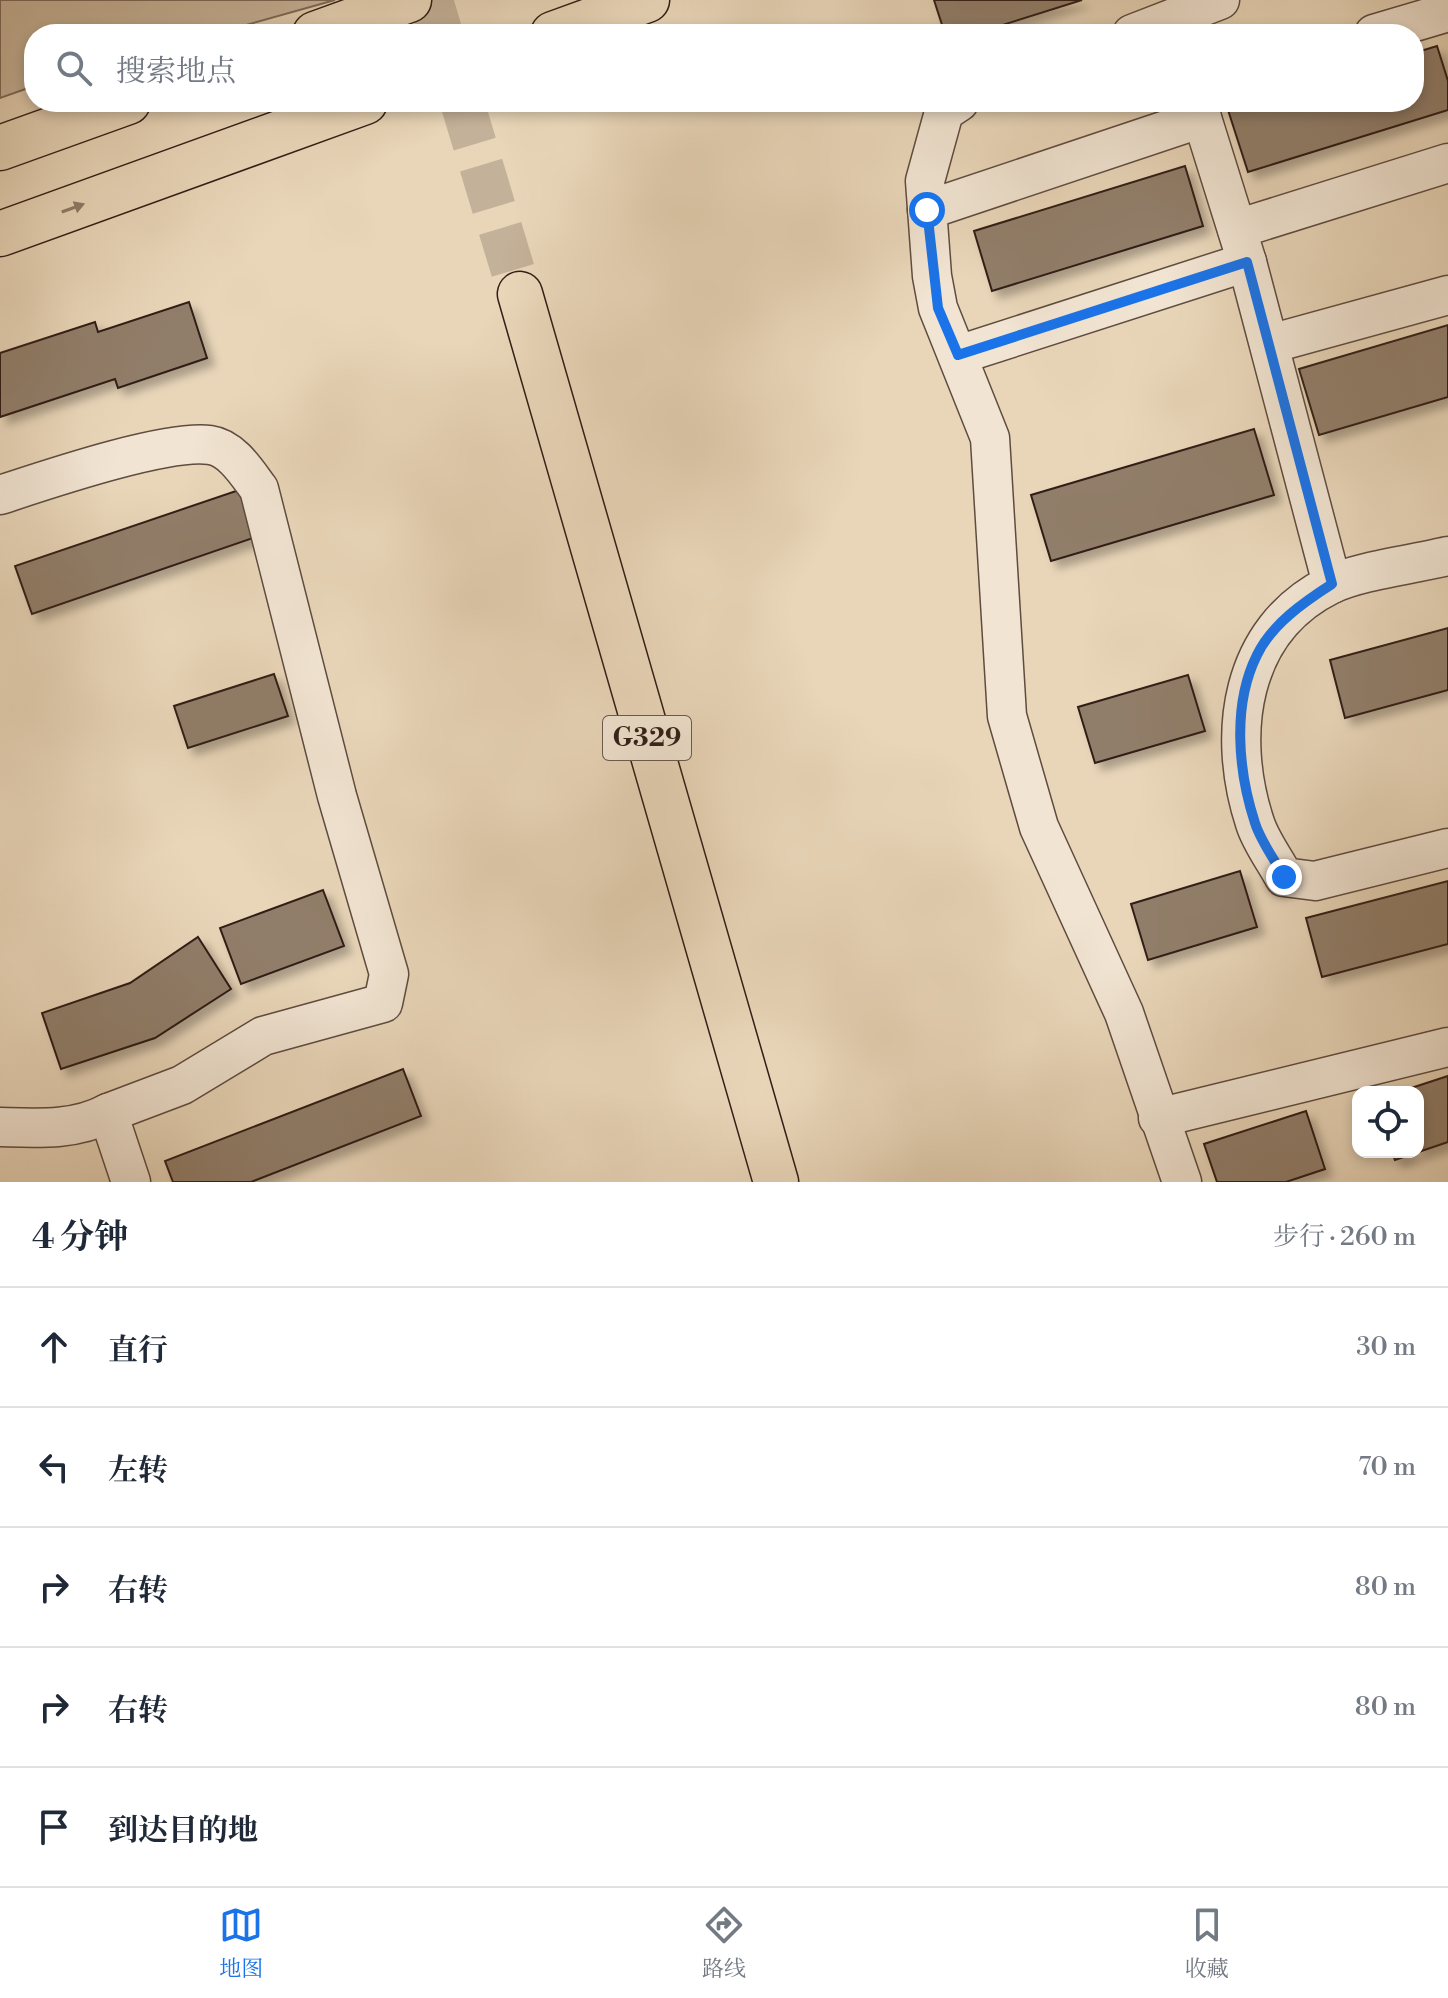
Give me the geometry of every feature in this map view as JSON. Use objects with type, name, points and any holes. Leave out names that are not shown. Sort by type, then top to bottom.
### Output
[{"type":"main road","points":[[343,24],[409,0]]},
{"type":"main road","points":[[581,24],[647,0]]},
{"type":"main road","points":[[0,148],[100,112]]},
{"type":"main road","points":[[0,234],[337,112]]},
{"type":"main road","name":"G329","points":[[520,294],[776,1182]]},
{"type":"lane","points":[[1178,24],[1220,0]]},
{"type":"lane","points":[[1408,24],[1448,12]]},
{"type":"lane","points":[[944,112],[925,181],[927,210],[938,308],[990,438],[997,504],[1007,716],[1039,827],[1124,1013],[1182,1182]]},
{"type":"lane","points":[[927,210],[1194,112]]},
{"type":"lane","points":[[1200,112],[1270,344],[1332,584]]},
{"type":"lane","points":[[958,355],[1448,163]]},
{"type":"lane","points":[[1270,344],[1448,295]]},
{"type":"lane","points":[[0,495],[175,447],[212,445],[239,462],[259,489],[337,796],[389,974],[383,1003],[263,1036],[182,1085],[108,1113],[93,1122],[46,1128],[0,1127]]},
{"type":"lane","points":[[1448,556],[1332,584],[1297,606],[1257,654],[1240,713],[1242,762],[1255,825],[1284,877],[1315,881],[1448,848]]},
{"type":"lane","points":[[1158,1118],[1448,1047]]},
{"type":"lane","points":[[108,1113],[131,1182]]},
{"type":"shaded area","points":[[0,0],[335,0],[250,24],[24,24],[24,90],[0,98]]},
{"type":"building","points":[[934,0],[1082,0],[1006,24],[942,24]]},
{"type":"building","points":[[1437,46],[1448,81],[1448,110],[1248,172],[1229,112],[1424,112],[1424,50]]},
{"type":"building","points":[[1185,166],[1203,226],[992,291],[974,231]]},
{"type":"building","points":[[189,302],[207,358],[118,388],[115,379],[0,417],[0,353],[95,322],[98,332]]},
{"type":"building","points":[[1448,325],[1448,397],[1319,435],[1299,369]]},
{"type":"building","points":[[1254,429],[1274,495],[1051,561],[1031,495]]},
{"type":"building","points":[[239,490],[256,537],[32,614],[15,566]]},
{"type":"building","points":[[1448,628],[1448,690],[1345,718],[1330,660]]},
{"type":"building","points":[[274,674],[288,716],[188,748],[174,706]]},
{"type":"building","points":[[1188,675],[1205,731],[1095,763],[1078,707]]},
{"type":"building","points":[[1240,871],[1257,927],[1148,960],[1131,904]]},
{"type":"building","points":[[1448,881],[1448,944],[1322,977],[1306,918]]},
{"type":"building","points":[[323,890],[344,946],[241,984],[220,928]]},
{"type":"building","points":[[198,937],[231,989],[155,1038],[61,1069],[42,1013],[130,983]]},
{"type":"building","points":[[403,1069],[421,1116],[251,1182],[173,1182],[165,1161]]},
{"type":"building","points":[[1448,1076],[1448,1142],[1424,1150],[1424,1086],[1417,1086]]},
{"type":"building","points":[[1306,1111],[1325,1169],[1286,1182],[1217,1182],[1204,1144]]},
{"type":"tunnel","points":[[431,0],[438,24]]},
{"type":"tunnel","points":[[465,112],[520,294]]},
{"type":"route","points":[[927,210],[938,308],[958,355],[1247,262],[1332,584],[1297,606],[1257,654],[1240,713],[1242,762],[1255,825],[1284,877]]}]
